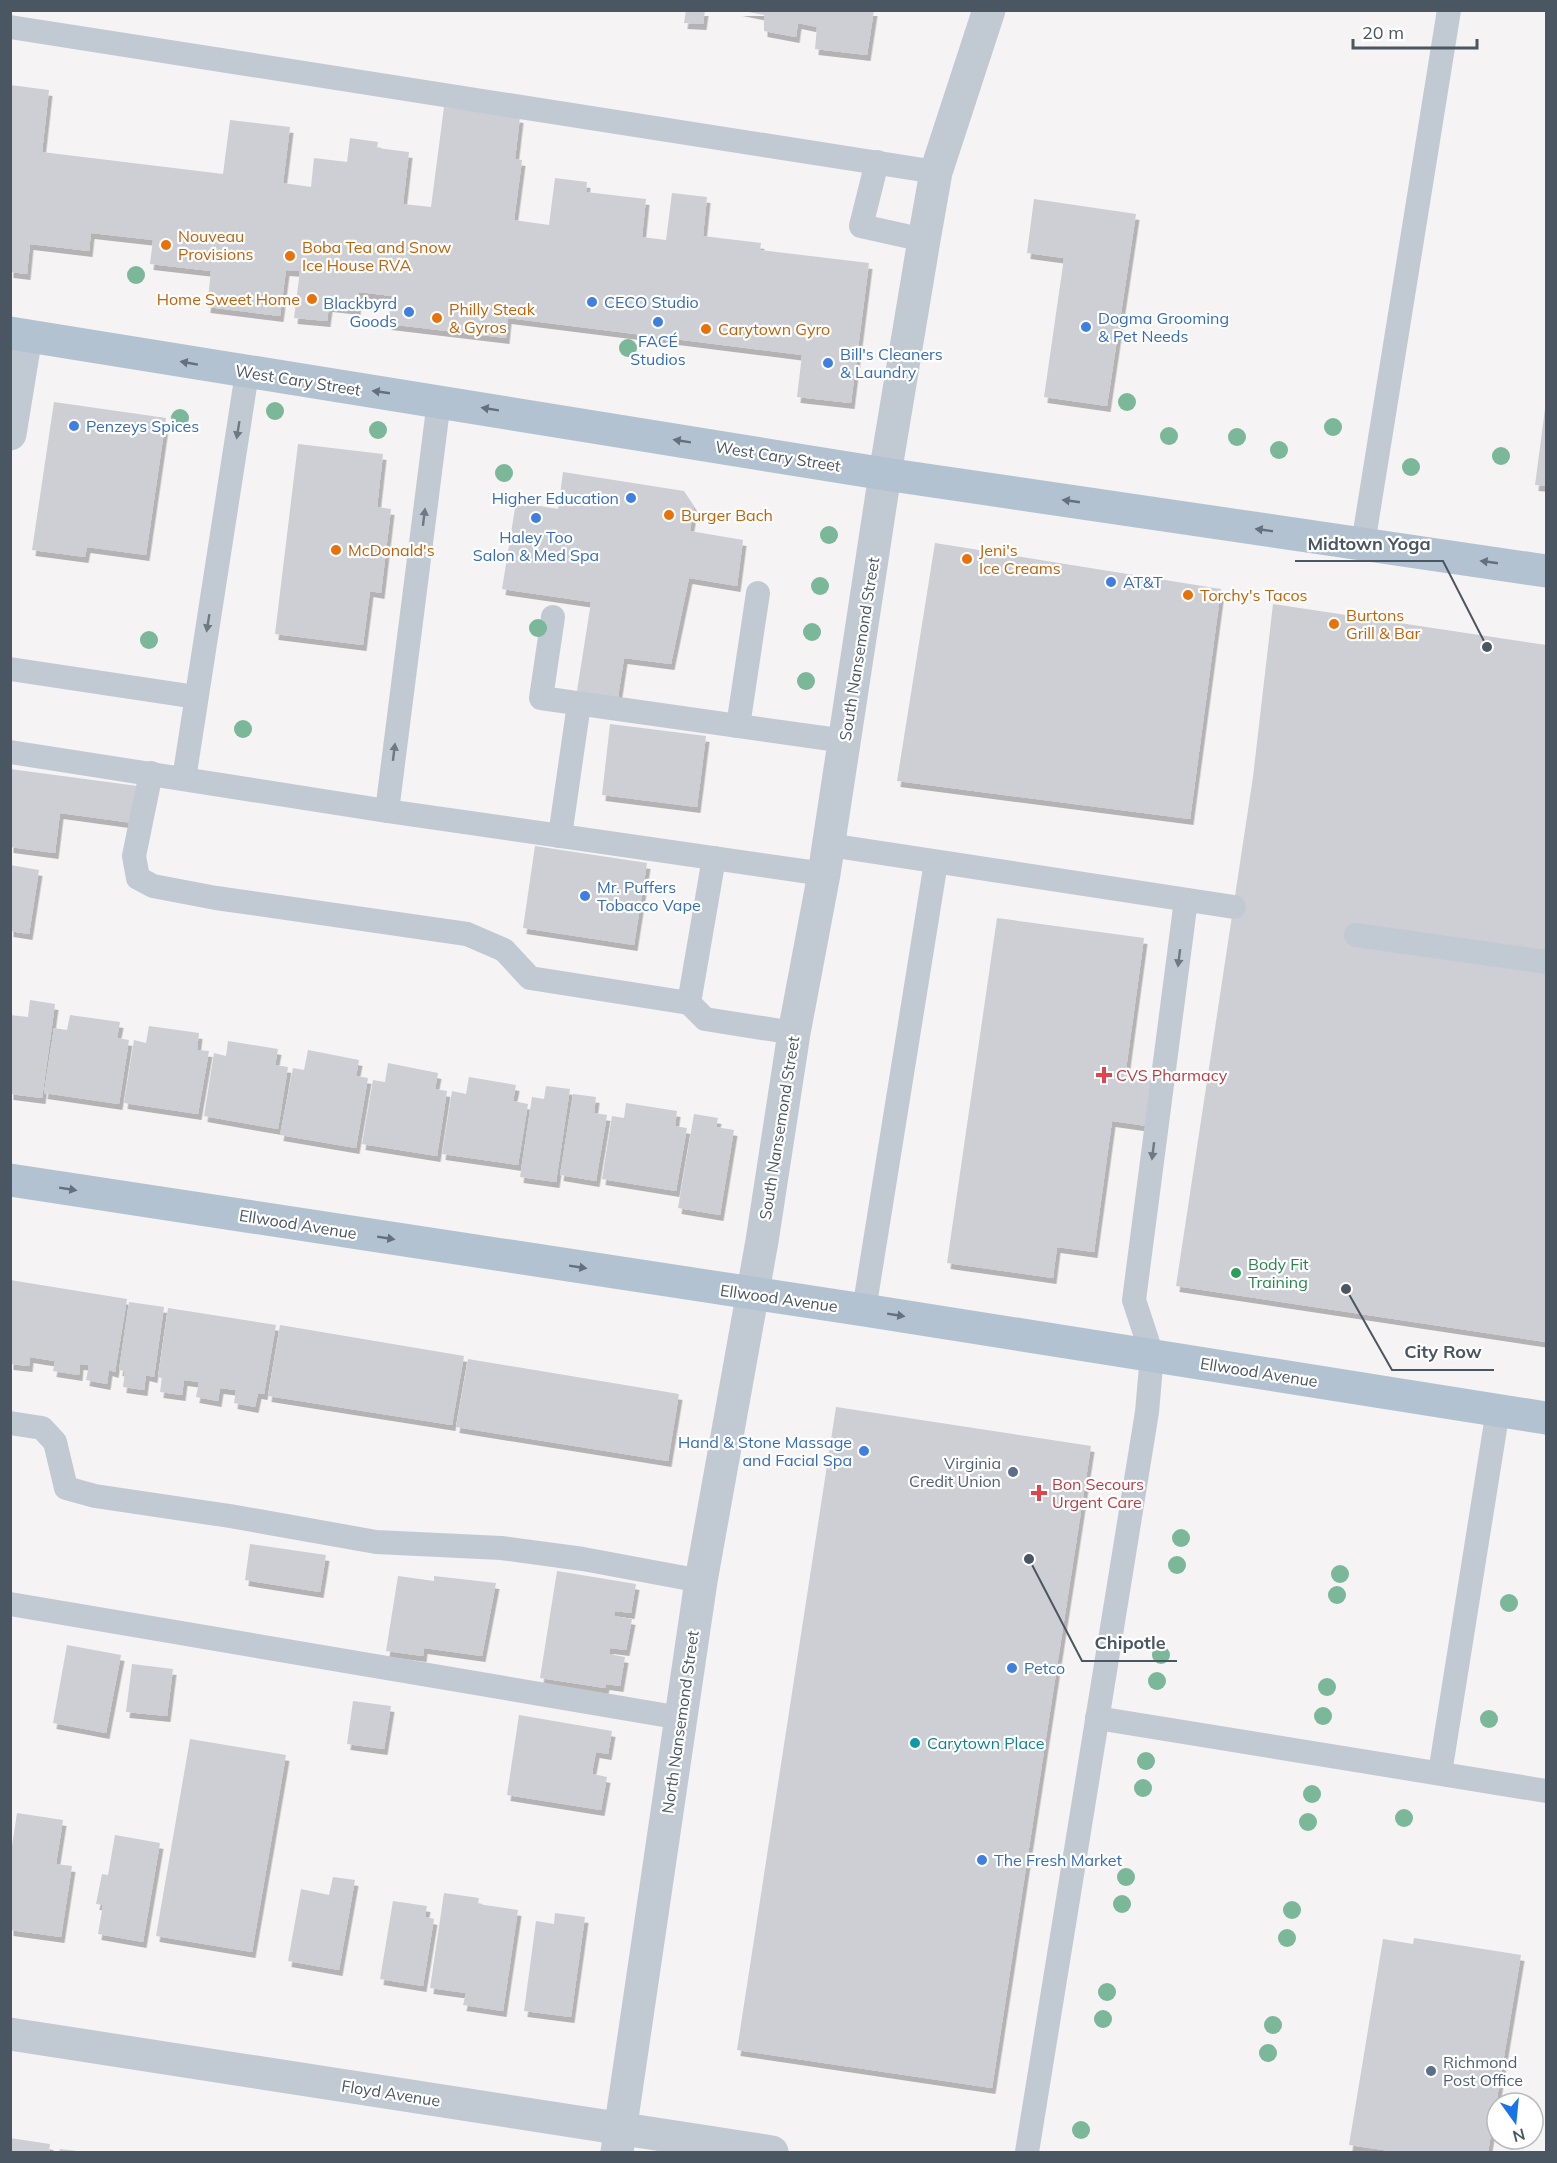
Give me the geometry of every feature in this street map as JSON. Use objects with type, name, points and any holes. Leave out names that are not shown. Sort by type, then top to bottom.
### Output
[{"type":"main road","name":"West Cary Street","points":[[18,334],[247,373],[439,401],[885,474],[1546,571]]},
{"type":"main road","name":"Ellwood Avenue","points":[[10,1180],[864,1310],[1546,1418]]},
{"type":"street","name":"South Nansemond Street","points":[[753,1294],[794,1033],[826,860],[885,474],[936,172],[989,10]]},
{"type":"street","points":[[10,434],[18,334]]},
{"type":"street","name":"North Nansemond Street","points":[[618,2141],[701,1581],[753,1294]]},
{"type":"street","name":"Floyd Avenue","points":[[10,2034],[618,2141],[772,2152]]},
{"type":"lane","points":[[1363,544],[1449,10]]},
{"type":"lane","points":[[10,27],[936,172]]},
{"type":"lane","points":[[877,162],[861,226],[924,240]]},
{"type":"lane","points":[[184,779],[247,373]]},
{"type":"lane","points":[[387,811],[439,401]]},
{"type":"lane","points":[[738,726],[758,593]]},
{"type":"lane","points":[[552,616],[541,698],[845,741]]},
{"type":"lane","points":[[10,669],[196,697]]},
{"type":"lane","points":[[560,836],[579,704]]},
{"type":"lane","points":[[10,752],[387,811],[714,858],[936,862],[1234,907]]},
{"type":"lane","points":[[151,773],[134,856],[138,878],[153,886],[216,898],[467,934],[504,950],[530,978],[689,1003],[705,1019],[794,1033]]},
{"type":"lane","points":[[689,1003],[714,858]]},
{"type":"lane","points":[[864,1310],[936,862]]},
{"type":"lane","points":[[1027,2152],[1147,1412],[1152,1355],[1134,1300],[1186,900]]},
{"type":"lane","points":[[1356,934],[1546,962]]},
{"type":"lane","points":[[1440,1773],[1498,1410]]},
{"type":"lane","points":[[10,1423],[42,1428],[55,1442],[66,1488],[94,1496],[230,1516],[376,1542],[501,1548],[583,1559],[701,1581]]},
{"type":"lane","points":[[10,1604],[681,1718]]},
{"type":"lane","points":[[1097,1718],[1546,1791]]},
{"type":"building","points":[[686,10],[705,10],[703,24],[684,23]]},
{"type":"building","points":[[739,10],[874,10],[867,55],[815,49],[817,27],[798,23],[796,37],[764,31],[764,15]]},
{"type":"building","points":[[10,85],[49,90],[42,152],[223,174],[230,120],[290,127],[283,183],[311,187],[314,158],[347,162],[350,138],[378,142],[377,148],[409,152],[403,204],[431,207],[444,107],[520,117],[515,159],[522,160],[514,220],[549,225],[555,178],[587,182],[586,192],[646,199],[642,237],[666,240],[672,193],[707,197],[703,236],[761,243],[760,250],[869,263],[851,403],[797,397],[802,355],[508,318],[506,338],[388,324],[392,296],[359,292],[357,309],[329,306],[327,321],[294,318],[300,271],[286,270],[280,316],[207,307],[211,271],[150,264],[153,240],[91,233],[89,251],[30,244],[27,274],[10,272]]},
{"type":"building","name":"Dogma Grooming & Pet Needs","points":[[1034,199],[1136,214],[1107,406],[1044,397],[1064,258],[1027,253]]},
{"type":"building","points":[[54,402],[166,418],[146,555],[87,547],[85,557],[32,550]]},
{"type":"building","points":[[1546,409],[1546,486],[1535,485]]},
{"type":"building","name":"McDonald's","points":[[298,444],[383,454],[377,507],[391,509],[381,593],[370,591],[363,645],[275,634]]},
{"type":"building","points":[[563,472],[684,491],[694,506],[690,531],[743,540],[737,586],[689,578],[671,664],[624,658],[618,697],[577,691],[591,602],[502,589],[516,502],[558,509]]},
{"type":"building","points":[[935,543],[1221,589],[1190,819],[897,781]]},
{"type":"building","points":[[1273,604],[1546,645],[1546,1342],[1176,1286],[1253,777]]},
{"type":"building","points":[[610,724],[706,736],[697,807],[602,795]]},
{"type":"building","points":[[10,769],[145,787],[140,824],[60,813],[55,853],[10,847]]},
{"type":"building","name":"Mr. Puffers Tobacco Vape","points":[[535,846],[647,863],[634,945],[523,928]]},
{"type":"building","points":[[10,865],[39,870],[29,934],[10,931]]},
{"type":"building","name":"CVS Pharmacy","points":[[997,918],[1144,938],[1125,1077],[1154,1081],[1147,1126],[1112,1121],[1094,1252],[1057,1247],[1053,1278],[947,1263]]},
{"type":"building","points":[[30,1000],[55,1004],[42,1098],[10,1094],[10,1015],[28,1017]]},
{"type":"building","points":[[70,1015],[120,1022],[117,1038],[129,1040],[119,1104],[44,1093],[54,1028],[67,1030]]},
{"type":"building","points":[[149,1026],[199,1033],[197,1050],[209,1051],[198,1114],[124,1103],[134,1040],[146,1043]]},
{"type":"building","points":[[228,1041],[278,1049],[275,1065],[288,1067],[278,1129],[204,1116],[214,1053],[226,1056]]},
{"type":"building","points":[[308,1050],[359,1060],[356,1076],[368,1078],[356,1148],[280,1135],[293,1068],[304,1070]]},
{"type":"building","points":[[388,1063],[438,1073],[435,1089],[447,1091],[437,1156],[362,1144],[373,1080],[385,1082]]},
{"type":"building","points":[[469,1077],[516,1085],[513,1101],[528,1104],[518,1165],[442,1154],[452,1091],[466,1094]]},
{"type":"building","points":[[546,1086],[570,1089],[556,1182],[520,1177],[532,1097],[544,1099]]},
{"type":"building","points":[[573,1094],[596,1097],[594,1113],[607,1115],[596,1181],[560,1175]]},
{"type":"building","points":[[626,1103],[677,1111],[675,1126],[687,1128],[676,1191],[602,1179],[612,1116],[624,1118]]},
{"type":"building","points":[[694,1114],[718,1118],[716,1127],[734,1130],[720,1215],[678,1208]]},
{"type":"building","points":[[10,1280],[127,1299],[115,1372],[109,1370],[107,1384],[86,1380],[89,1365],[80,1364],[79,1375],[53,1371],[55,1361],[30,1357],[29,1366],[10,1364]]},
{"type":"building","points":[[129,1302],[164,1307],[154,1377],[146,1375],[144,1390],[123,1387],[125,1371],[119,1370]]},
{"type":"building","points":[[168,1308],[276,1325],[264,1394],[258,1393],[255,1407],[234,1403],[236,1390],[220,1388],[218,1401],[196,1397],[199,1382],[184,1380],[182,1395],[160,1392],[162,1378],[158,1377]]},
{"type":"building","points":[[280,1325],[464,1356],[452,1425],[268,1396]]},
{"type":"building","points":[[468,1359],[679,1394],[668,1461],[456,1427]]},
{"type":"building","name":"Carytown Place","points":[[836,1407],[1091,1446],[992,2088],[737,2050]]},
{"type":"building","points":[[250,1544],[326,1555],[320,1592],[245,1580]]},
{"type":"building","points":[[557,1571],[636,1584],[631,1613],[615,1611],[614,1616],[632,1619],[626,1650],[610,1648],[609,1654],[625,1657],[620,1686],[606,1684],[605,1688],[540,1678]]},
{"type":"building","points":[[398,1576],[434,1581],[434,1576],[496,1583],[482,1656],[424,1648],[423,1656],[386,1651]]},
{"type":"building","points":[[67,1645],[121,1655],[106,1733],[53,1723]]},
{"type":"building","points":[[132,1664],[173,1669],[167,1716],[126,1712]]},
{"type":"building","points":[[353,1701],[391,1706],[384,1749],[347,1744]]},
{"type":"building","points":[[519,1715],[612,1731],[608,1754],[596,1752],[593,1768],[593,1774],[607,1777],[601,1810],[507,1795]]},
{"type":"building","points":[[190,1739],[286,1755],[252,1952],[156,1936]]},
{"type":"building","points":[[17,1813],[63,1820],[56,1864],[72,1866],[61,1937],[10,1930],[10,1859]]},
{"type":"building","points":[[115,1835],[160,1843],[143,1942],[98,1934],[103,1905],[96,1904],[102,1874],[108,1875]]},
{"type":"building","points":[[333,1877],[355,1880],[339,1970],[288,1961],[301,1889],[329,1895]]},
{"type":"building","points":[[444,1893],[479,1898],[478,1904],[518,1910],[503,2011],[463,2005],[466,1993],[430,1988]]},
{"type":"building","points":[[393,1901],[427,1906],[425,1917],[434,1919],[423,1986],[380,1979]]},
{"type":"building","points":[[555,1913],[585,1917],[571,2017],[524,2011],[536,1921],[554,1924]]},
{"type":"building","name":"Richmond Post Office","points":[[1414,1938],[1521,1955],[1498,2091],[1485,2091],[1485,2151],[1488,2152],[1397,2152],[1349,2145],[1383,1939],[1413,1944]]},
{"type":"building","points":[[10,2138],[50,2144],[49,2152],[10,2152]]},
{"type":"building","points":[[60,2149],[77,2151],[77,2152],[59,2152]]},
{"type":"place","name":"Nouveau Provisions","points":[[166,245]]},
{"type":"place","name":"Boba Tea and Snow Ice House RVA","points":[[290,256]]},
{"type":"place","name":"Home Sweet Home","points":[[312,299]]},
{"type":"place","name":"CECO Studio","points":[[592,302]]},
{"type":"place","name":"Blackbyrd Goods","points":[[409,312]]},
{"type":"place","name":"Philly Steak & Gyros","points":[[437,318]]},
{"type":"place","name":"FACÉ Studios","points":[[658,322]]},
{"type":"place","name":"Dogma Grooming & Pet Needs","points":[[1086,327]]},
{"type":"place","name":"Carytown Gyro","points":[[706,329]]},
{"type":"place","name":"Bill's Cleaners & Laundry","points":[[828,363]]},
{"type":"place","name":"Penzeys Spices","points":[[74,426]]},
{"type":"place","name":"Higher Education","points":[[631,498]]},
{"type":"place","name":"Burger Bach","points":[[669,515]]},
{"type":"place","name":"Haley Too Salon & Med Spa","points":[[536,518]]},
{"type":"place","name":"McDonald's","points":[[336,550]]},
{"type":"place","name":"Jeni's Ice Creams","points":[[967,559]]},
{"type":"place","name":"AT&T","points":[[1111,582]]},
{"type":"place","name":"Torchy's Tacos","points":[[1188,595]]},
{"type":"place","name":"Burtons Grill & Bar","points":[[1334,624]]},
{"type":"place","name":"Midtown Yoga","points":[[1487,647]]},
{"type":"place","name":"Mr. Puffers Tobacco Vape","points":[[585,896]]},
{"type":"place","name":"CVS Pharmacy","points":[[1104,1075]]},
{"type":"place","name":"Body Fit Training","points":[[1236,1273]]},
{"type":"place","name":"City Row","points":[[1346,1289]]},
{"type":"place","name":"Hand & Stone Massage and Facial Spa","points":[[864,1451]]},
{"type":"place","name":"Virginia Credit Union","points":[[1013,1472]]},
{"type":"place","name":"Bon Secours Urgent Care","points":[[1039,1493]]},
{"type":"place","name":"Chipotle","points":[[1029,1559]]},
{"type":"place","name":"Petco","points":[[1012,1668]]},
{"type":"place","name":"Carytown Place","points":[[915,1743]]},
{"type":"place","name":"The Fresh Market","points":[[982,1860]]},
{"type":"place","name":"Richmond Post Office","points":[[1431,2071]]}]
